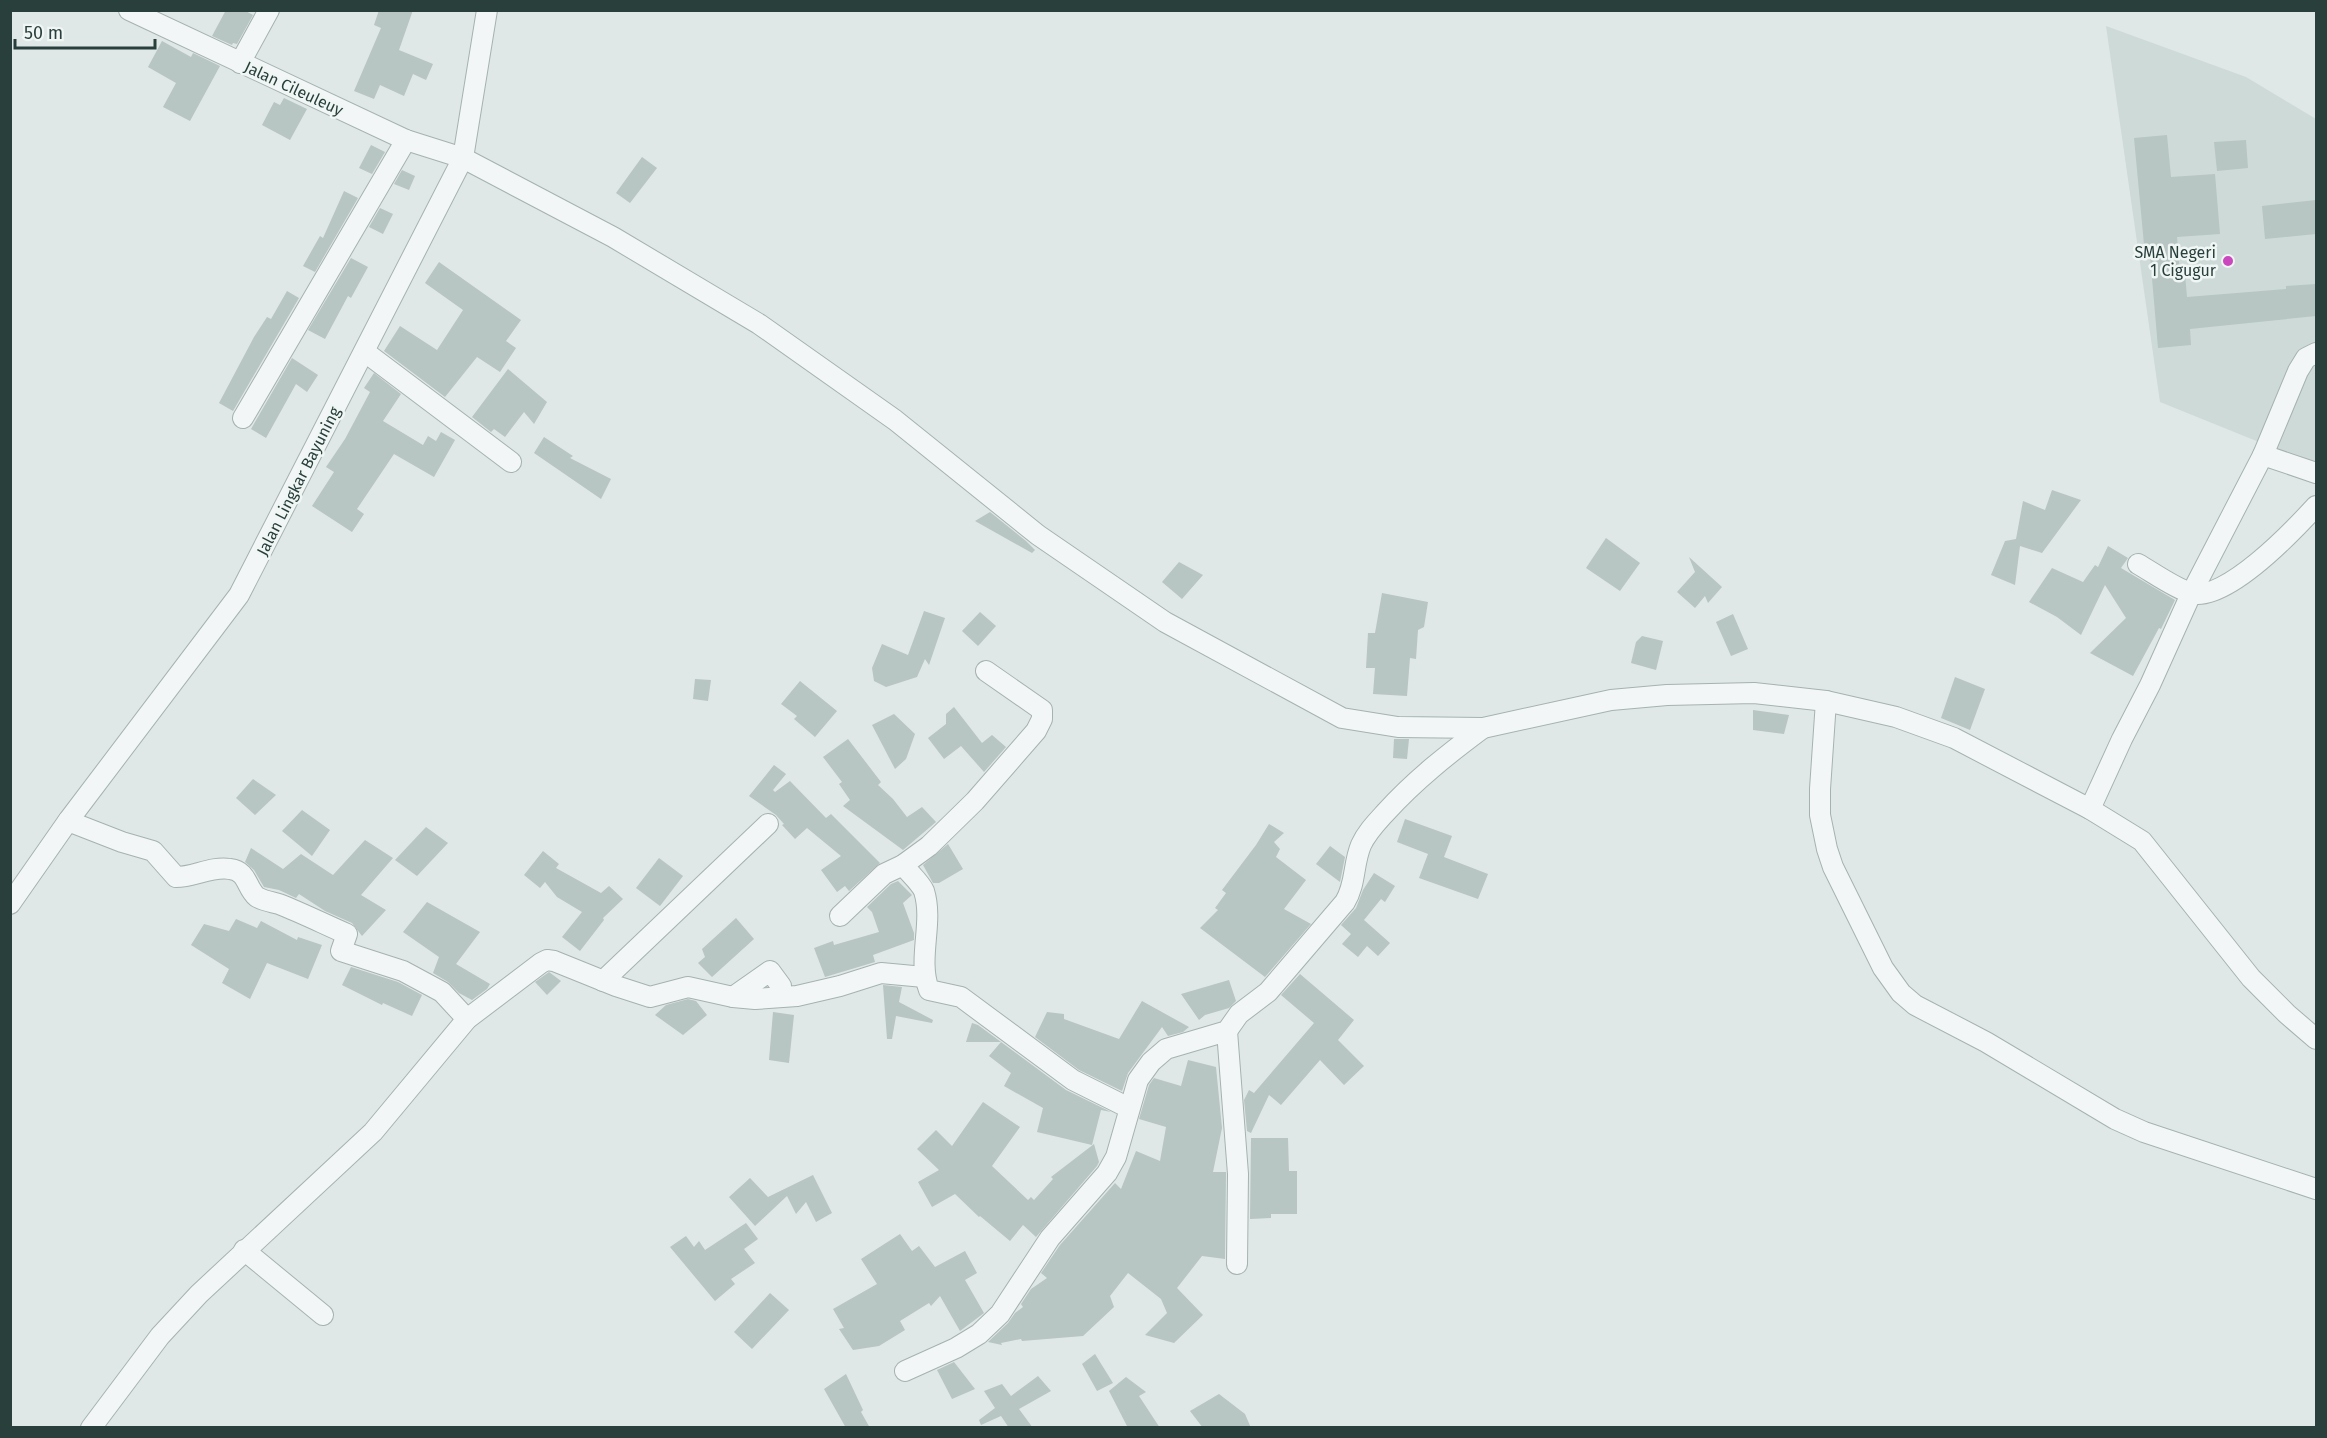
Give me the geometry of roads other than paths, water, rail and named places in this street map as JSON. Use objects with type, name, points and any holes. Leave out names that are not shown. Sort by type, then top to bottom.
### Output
[{"type":"street","name":"Jalan Cileuleuy","points":[[129,10],[406,140],[463,158],[613,237],[759,324],[895,420],[1038,535],[1165,622],[1342,718],[1398,726],[1483,728]]},
{"type":"street","points":[[240,63],[269,10]]},
{"type":"street","name":"Jalan Lingkar Bayuning","points":[[10,904],[68,821],[240,595],[463,158],[487,10]]},
{"type":"street","points":[[243,418],[406,140]]},
{"type":"street","points":[[365,352],[511,462]]},
{"type":"street","points":[[2090,809],[2191,594],[2263,455],[2298,371],[2306,358],[2316,353]]},
{"type":"street","points":[[2263,455],[2316,472]]},
{"type":"street","points":[[2138,564],[2191,594],[2205,594],[2226,586],[2280,544],[2316,506]]},
{"type":"street","points":[[840,916],[884,874],[903,866],[929,846],[975,801],[1036,731],[1042,719],[1042,710],[986,671]]},
{"type":"street","points":[[904,1371],[956,1348],[979,1334],[1000,1314],[1050,1238],[1107,1173],[1116,1157],[1138,1080],[1151,1062],[1166,1049],[1227,1031],[1239,1014],[1268,992],[1352,892],[1360,847],[1369,831],[1406,791],[1439,761],[1483,728],[1611,700],[1667,695],[1754,693],[1826,701],[1896,717],[1954,738],[2090,809],[2142,841],[2251,978],[2316,1039]]},
{"type":"street","points":[[1826,701],[1820,815],[1827,849],[1833,867],[1883,968],[1901,993],[1915,1005],[1986,1042],[2115,1119],[2144,1132],[2316,1189]]},
{"type":"street","points":[[68,821],[122,842],[153,851],[163,860],[167,870],[176,877],[201,871],[230,868],[245,876],[254,895],[262,900],[278,904],[347,934],[341,951],[403,971],[442,992],[467,1019]]},
{"type":"street","points":[[603,981],[768,824]]},
{"type":"street","points":[[903,866],[921,887],[926,905],[924,976],[929,990],[961,997],[1072,1080],[1130,1108]]},
{"type":"street","points":[[91,1428],[160,1336],[244,1250],[373,1132],[467,1019],[503,990],[547,960],[650,997],[688,987],[733,997],[755,999],[796,996],[840,986],[881,973],[924,976]]},
{"type":"street","points":[[733,997],[770,971],[781,986]]},
{"type":"street","points":[[1227,1031],[1238,1174],[1237,1264]]},
{"type":"street","points":[[244,1250],[323,1315]]},
{"type":"place","name":"SMA Negeri 1 Cigugur","points":[[2228,261]]}]
